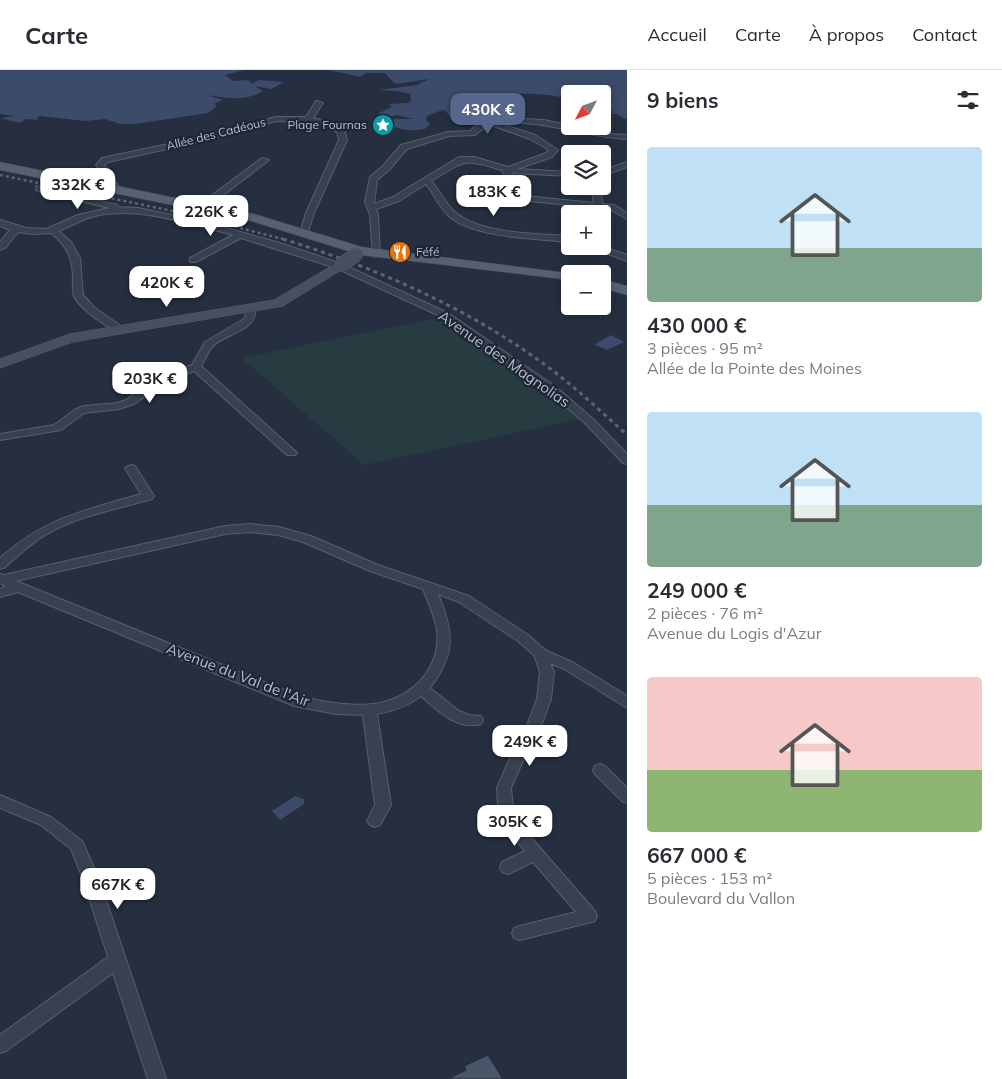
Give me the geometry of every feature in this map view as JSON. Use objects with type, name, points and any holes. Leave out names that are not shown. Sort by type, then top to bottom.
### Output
[{"type":"main road","points":[[0,166],[254,218],[304,233],[359,253],[561,275]]},
{"type":"main road","points":[[611,286],[627,291]]},
{"type":"street","points":[[307,121],[319,102]]},
{"type":"street","name":"Allée des Cadéous","points":[[112,190],[114,186],[100,165],[105,160],[198,140],[276,119],[307,121],[332,126],[341,131],[344,138],[338,155],[310,213],[304,233]]},
{"type":"street","points":[[376,254],[374,215],[369,202],[373,179],[390,165],[401,148],[448,134],[472,133],[482,125],[501,120],[532,120],[608,136],[627,137]]},
{"type":"street","points":[[491,122],[526,133],[539,139],[554,150],[550,155],[506,170]]},
{"type":"street","points":[[371,208],[396,199],[427,181],[436,173],[462,159],[474,159],[506,170],[561,173]]},
{"type":"street","points":[[202,207],[265,160]]},
{"type":"street","points":[[611,170],[627,164]]},
{"type":"street","points":[[506,170],[515,192],[523,198],[544,202],[585,205]]},
{"type":"street","points":[[427,181],[448,210],[468,223],[502,231],[561,238]]},
{"type":"street","points":[[39,188],[122,209]]},
{"type":"street","points":[[611,208],[618,209],[627,216]]},
{"type":"street","points":[[0,223],[16,229],[52,230],[91,214],[122,209]]},
{"type":"street","name":"Avenue des Magnolias","points":[[122,209],[240,234],[340,265],[445,315],[552,389],[589,421],[627,461]]},
{"type":"street","points":[[0,247],[6,243],[10,234],[16,229]]},
{"type":"street","points":[[52,230],[63,237],[73,248],[78,295],[87,306],[120,329]]},
{"type":"street","points":[[193,260],[240,234]]},
{"type":"street","points":[[0,364],[70,338],[278,304],[359,253]]},
{"type":"street","points":[[611,253],[627,258]]},
{"type":"street","points":[[0,437],[57,428],[80,411],[88,408],[119,406],[130,402],[163,379],[196,367],[209,344],[248,320],[251,314],[250,309]]},
{"type":"street","points":[[196,367],[291,453]]},
{"type":"street","points":[[0,565],[18,548],[48,528],[74,518],[148,496],[130,468]]},
{"type":"street","points":[[2,578],[191,539],[225,530],[250,528],[279,531],[307,539],[374,568],[464,599],[523,638],[540,653],[569,666],[627,703]]},
{"type":"street","name":"Avenue du Val de l'Air","points":[[2,578],[18,588],[299,702],[335,710],[370,711],[401,703],[427,685],[439,664],[444,637],[438,611],[428,586]]},
{"type":"street","points":[[0,593],[18,588]]},
{"type":"street","points":[[520,933],[589,916],[534,854],[507,820],[504,788],[520,751],[533,729],[544,698],[547,672],[540,653]]},
{"type":"street","points":[[422,688],[458,717],[476,720]]},
{"type":"street","points":[[370,711],[383,805],[375,821]]},
{"type":"street","points":[[600,770],[627,797]]},
{"type":"street","points":[[1,803],[46,821],[77,845],[91,879],[157,1079]]},
{"type":"street","points":[[508,867],[534,854]]},
{"type":"street","points":[[0,1045],[118,960]]},
{"type":"green space","points":[[442,317],[454,323],[527,375],[525,376],[562,403],[580,419],[364,465],[242,358]]},
{"type":"water","points":[[0,70],[244,70],[225,75],[233,81],[248,80],[252,84],[259,80],[284,82],[271,89],[255,86],[263,91],[250,97],[229,98],[207,95],[223,100],[215,103],[216,107],[208,113],[135,124],[121,124],[105,119],[86,121],[39,116],[37,120],[26,119],[20,123],[0,118],[15,116],[0,114]]},
{"type":"water","points":[[329,70],[627,70],[627,118],[611,114],[614,112],[611,111],[611,85],[561,85],[561,97],[513,94],[498,97],[500,99],[496,100],[509,105],[495,104],[493,107],[476,112],[469,106],[465,106],[462,108],[462,112],[471,125],[450,117],[446,111],[442,110],[427,116],[426,120],[430,124],[424,129],[402,129],[392,126],[383,119],[413,119],[398,115],[382,118],[379,113],[392,107],[389,104],[408,103],[411,101],[410,94],[378,90],[417,85],[429,79],[397,84],[385,73],[366,73],[360,77]]},
{"type":"water","points":[[611,335],[624,342],[607,350],[595,345],[595,344]]},
{"type":"water","points":[[295,796],[304,799],[304,804],[280,820],[272,811]]},
{"type":"building","points":[[488,1055],[503,1079],[448,1079],[466,1070],[464,1066]]},
{"type":"railway","points":[[0,175],[177,212],[287,240]]},
{"type":"railway","points":[[283,239],[389,278],[423,293],[489,328],[552,370],[627,435]]},
{"type":"place","name":"Plage Fournas","points":[[383,125]]},
{"type":"place","name":"Féfé","points":[[400,252]]}]
